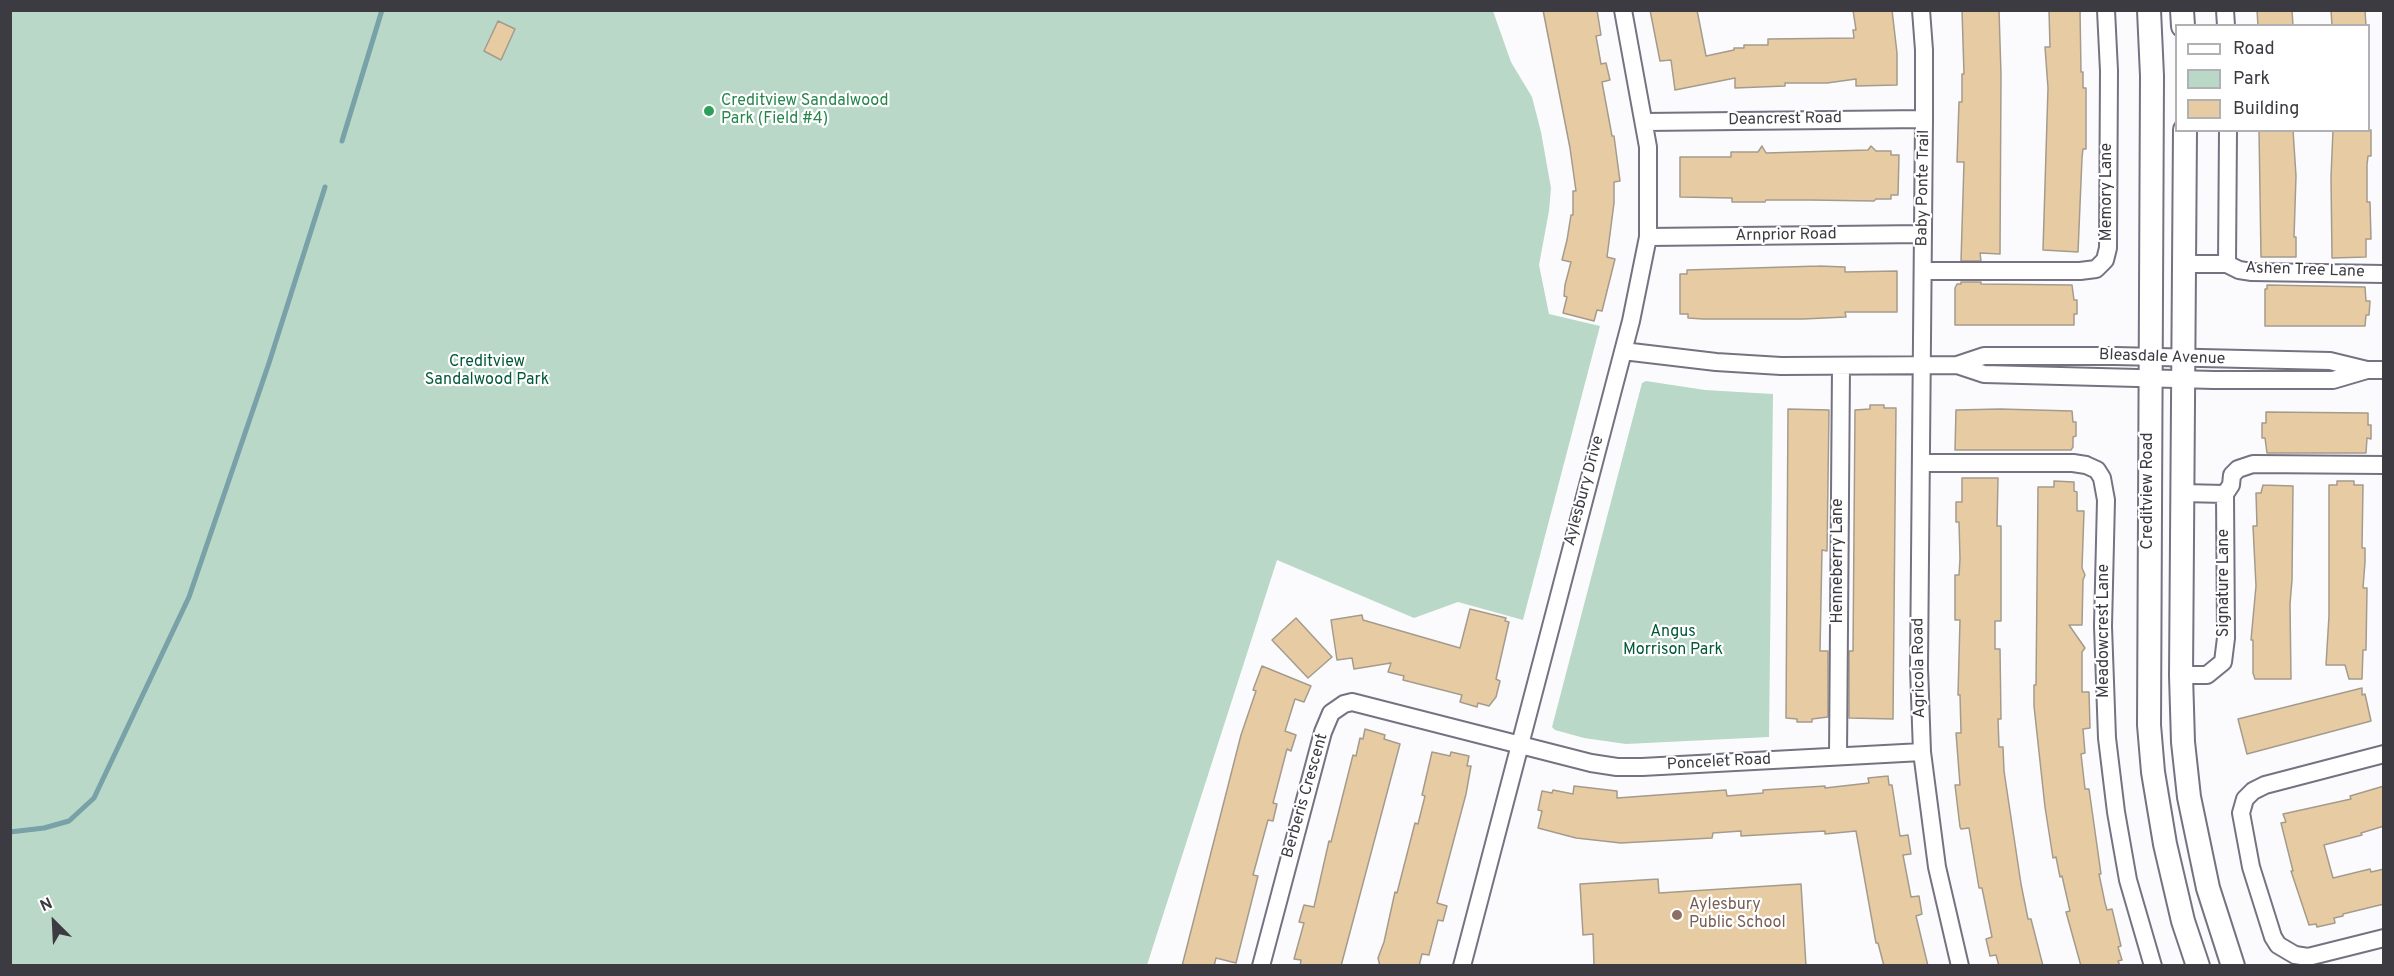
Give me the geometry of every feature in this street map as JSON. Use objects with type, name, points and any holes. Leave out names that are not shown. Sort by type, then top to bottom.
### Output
[{"type":"main road","name":"Creditview Road","points":[[2149,10],[2152,76],[2148,684],[2153,772],[2174,887],[2198,966]]},
{"type":"main road","name":"Creditview Road","points":[[2185,132],[2181,675],[2183,742],[2189,797],[2208,888],[2234,966]]},
{"type":"street","name":"Aylesbury Drive","points":[[1462,966],[1631,321],[1648,237],[1648,147],[1623,10]]},
{"type":"street","name":"Baby Ponte Trail","points":[[1921,10],[1924,50],[1922,366]]},
{"type":"street","name":"Memory Lane","points":[[1923,271],[2080,271],[2096,269],[2105,260],[2108,248],[2109,83],[2106,10]]},
{"type":"street","name":"Deancrest Road","points":[[1645,122],[1924,118]]},
{"type":"street","name":"Ashen Tree Lane","points":[[2227,264],[2228,132]]},
{"type":"street","name":"Arnprior Road","points":[[1648,237],[1923,234]]},
{"type":"street","name":"Ashen Tree Lane","points":[[2184,264],[2227,264],[2239,270],[2252,272],[2384,274]]},
{"type":"street","name":"Bleasdale Avenue","points":[[1623,351],[1746,365],[1957,365],[1984,374],[2330,361],[2375,370]]},
{"type":"street","name":"Henneberry Lane","points":[[1838,756],[1841,366]]},
{"type":"street","name":"Agricola Road","points":[[1922,366],[1919,668],[1922,752],[1937,867],[1959,966]]},
{"type":"street","name":"Meadowcrest Lane","points":[[1922,463],[2073,463],[2097,471],[2102,478],[2106,500],[2103,626],[2107,738],[2116,812],[2128,880],[2153,966]]},
{"type":"street","name":"Signature Lane","points":[[2181,675],[2207,675],[2223,662],[2226,638],[2225,494],[2231,485],[2232,476],[2238,469],[2246,465],[2384,465]]},
{"type":"street","points":[[2182,493],[2225,494]]},
{"type":"street","name":"Berberis Crescent","points":[[1261,966],[1323,732],[1336,708],[1352,702],[1519,745]]},
{"type":"street","name":"Poncelet Road","points":[[1519,745],[1591,763],[1625,767],[1922,752]]},
{"type":"street","points":[[2384,754],[2265,785],[2253,791],[2246,799],[2241,813],[2252,867],[2273,937],[2278,945],[2295,955],[2308,957],[2384,938]]},
{"type":"green space","name":"Creditview Sandalwood Park","points":[[10,11],[1493,11],[1511,62],[1532,97],[1541,132],[1551,188],[1539,265],[1549,314],[1600,326],[1523,620],[1458,602],[1414,618],[1277,560],[1147,965],[11,965]]},
{"type":"green space","name":"Angus Morrison Park","points":[[1646,381],[1705,390],[1773,394],[1769,737],[1626,744],[1584,738],[1555,730],[1552,727],[1642,383]]},
{"type":"building","points":[[1543,10],[1597,10],[1601,35],[1596,36],[1601,64],[1606,63],[1610,80],[1602,82],[1612,136],[1614,136],[1620,181],[1614,182],[1614,203],[1607,257],[1615,259],[1602,311],[1597,310],[1594,321],[1563,313],[1567,297],[1564,296],[1565,285],[1571,262],[1562,260],[1571,215],[1573,215],[1573,191],[1576,191],[1570,148]]},
{"type":"building","points":[[1650,10],[1697,10],[1706,56],[1734,50],[1734,48],[1744,48],[1744,45],[1768,45],[1768,39],[1854,38],[1853,30],[1856,30],[1853,10],[1892,10],[1897,53],[1897,85],[1856,86],[1856,79],[1827,83],[1785,83],[1785,86],[1735,88],[1735,78],[1675,90],[1671,60],[1660,61]]},
{"type":"building","points":[[1962,10],[1999,10],[2000,254],[1980,253],[1981,261],[1961,261],[1964,162],[1957,162],[1959,102],[1962,102],[1962,74],[1964,74]]},
{"type":"building","points":[[2049,10],[2080,10],[2081,72],[2083,72],[2083,88],[2086,88],[2086,149],[2083,149],[2082,158],[2078,252],[2043,250],[2048,88],[2045,47],[2050,47]]},
{"type":"building","points":[[2257,10],[2292,10],[2293,24],[2258,24]]},
{"type":"building","points":[[2331,10],[2365,10],[2366,24],[2332,24]]},
{"type":"building","points":[[498,21],[515,29],[501,60],[484,51]]},
{"type":"building","points":[[2371,130],[2371,156],[2368,156],[2367,165],[2367,202],[2370,202],[2371,239],[2366,239],[2366,257],[2332,258],[2333,132],[2370,132]]},
{"type":"building","points":[[2259,132],[2293,132],[2296,176],[2294,237],[2296,237],[2296,257],[2261,257]]},
{"type":"building","points":[[1762,146],[1766,153],[1868,150],[1871,146],[1876,151],[1891,151],[1891,155],[1899,155],[1898,195],[1891,195],[1891,199],[1874,201],[1766,200],[1765,202],[1732,202],[1732,198],[1680,197],[1680,157],[1731,157],[1731,152],[1758,152]]},
{"type":"building","points":[[1845,267],[1845,272],[1897,271],[1897,312],[1845,312],[1846,317],[1803,319],[1703,319],[1688,318],[1688,314],[1680,314],[1680,274],[1687,274],[1687,270]]},
{"type":"building","points":[[1961,282],[2072,285],[2074,300],[2077,300],[2074,325],[1955,325],[1955,288]]},
{"type":"building","points":[[2267,285],[2365,287],[2366,301],[2370,301],[2369,315],[2366,315],[2365,326],[2265,326],[2265,289]]},
{"type":"building","points":[[1870,405],[1896,408],[1893,719],[1849,718],[1849,651],[1853,651],[1855,410],[1870,409]]},
{"type":"building","points":[[1788,409],[1829,410],[1827,551],[1822,550],[1820,651],[1828,651],[1828,717],[1812,719],[1812,722],[1797,722],[1797,719],[1786,718]]},
{"type":"building","points":[[1956,410],[2072,411],[2073,422],[2076,422],[2073,447],[2071,450],[1955,450]]},
{"type":"building","points":[[2266,412],[2368,413],[2371,439],[2367,438],[2366,453],[2267,453],[2265,438],[2262,438],[2262,423],[2266,423]]},
{"type":"building","points":[[1962,478],[1998,478],[1997,526],[2001,526],[2001,621],[1995,621],[1995,649],[2000,649],[1999,747],[2003,747],[2004,771],[2028,919],[2031,919],[2043,966],[1999,966],[1996,955],[1990,956],[1986,939],[1992,937],[1982,888],[1979,888],[1969,828],[1961,829],[1960,827],[1955,785],[1960,785],[1956,733],[1961,733],[1960,695],[1958,695],[1960,620],[1955,620],[1955,575],[1959,575],[1960,559],[1956,502],[1962,502]]},
{"type":"building","points":[[2054,481],[2074,482],[2074,491],[2077,492],[2077,511],[2084,511],[2082,568],[2085,575],[2082,625],[2069,625],[2085,648],[2082,652],[2082,692],[2089,692],[2090,728],[2083,729],[2085,753],[2081,754],[2085,789],[2089,789],[2101,874],[2099,874],[2105,903],[2107,910],[2112,909],[2121,946],[2118,947],[2122,960],[2118,961],[2120,966],[2081,966],[2066,912],[2070,911],[2062,876],[2060,877],[2056,857],[2053,858],[2045,807],[2034,706],[2038,487],[2054,487]]},
{"type":"building","points":[[2337,481],[2354,481],[2354,485],[2363,485],[2362,548],[2365,548],[2365,562],[2363,588],[2367,588],[2366,650],[2363,650],[2362,679],[2349,679],[2345,665],[2326,665],[2329,616],[2329,485],[2337,485]]},
{"type":"building","points":[[2263,485],[2293,486],[2291,679],[2255,679],[2253,673],[2253,640],[2251,640],[2256,586],[2253,526],[2257,526],[2256,493],[2261,493]]},
{"type":"building","points":[[1470,609],[1506,618],[1505,621],[1509,622],[1496,679],[1500,681],[1496,697],[1489,706],[1478,703],[1477,707],[1460,702],[1462,695],[1403,680],[1404,676],[1388,672],[1391,663],[1354,669],[1352,658],[1337,660],[1331,620],[1362,615],[1363,620],[1460,648]]},
{"type":"building","points":[[1296,618],[1332,657],[1308,678],[1272,640]]},
{"type":"building","points":[[1262,666],[1311,686],[1304,702],[1295,699],[1285,731],[1296,735],[1291,751],[1287,749],[1273,803],[1277,804],[1273,821],[1268,820],[1253,875],[1258,876],[1236,963],[1216,958],[1214,966],[1182,966],[1241,735],[1256,691],[1253,690]]},
{"type":"building","points":[[2362,688],[2362,695],[2365,694],[2371,721],[2247,754],[2238,719]]},
{"type":"building","points":[[1365,729],[1385,735],[1384,739],[1400,744],[1341,966],[1300,966],[1301,960],[1294,959],[1304,923],[1299,922],[1304,905],[1314,907],[1329,841],[1331,842],[1353,755],[1356,756],[1360,738],[1363,739]]},
{"type":"building","points":[[1432,752],[1450,756],[1451,752],[1469,756],[1467,766],[1471,766],[1466,794],[1437,903],[1447,906],[1443,921],[1438,920],[1429,955],[1422,954],[1419,966],[1380,966],[1378,958],[1415,823],[1418,824]]},
{"type":"building","points":[[1888,776],[1889,785],[1892,785],[1900,836],[1908,835],[1911,854],[1903,855],[1911,897],[1919,896],[1922,914],[1916,916],[1928,966],[1884,966],[1878,943],[1876,943],[1856,831],[1741,836],[1741,831],[1713,833],[1712,838],[1621,843],[1576,838],[1538,828],[1542,811],[1538,810],[1542,791],[1552,793],[1553,790],[1573,794],[1574,786],[1617,791],[1617,798],[1726,790],[1727,796],[1763,793],[1763,790],[1825,786],[1825,788],[1869,783],[1868,778]]},
{"type":"building","points":[[2384,786],[2384,826],[2361,833],[2362,835],[2324,845],[2333,878],[2370,869],[2371,872],[2384,869],[2384,904],[2343,914],[2343,916],[2334,918],[2335,923],[2317,927],[2316,924],[2309,925],[2291,871],[2293,871],[2281,823],[2286,822],[2283,814],[2351,799],[2350,796]]},
{"type":"building","points":[[1658,879],[1659,893],[1801,884],[1806,966],[1594,966],[1593,934],[1583,935],[1580,884]]},
{"type":"waterway","points":[[342,141],[382,10]]},
{"type":"waterway","points":[[10,832],[44,828],[69,821],[94,798],[189,597],[269,363],[325,187]]},
{"type":"place","name":"Creditview Sandalwood Park (Field #4)","points":[[709,111]]},
{"type":"place","name":"Aylesbury Public School","points":[[1677,915]]}]
